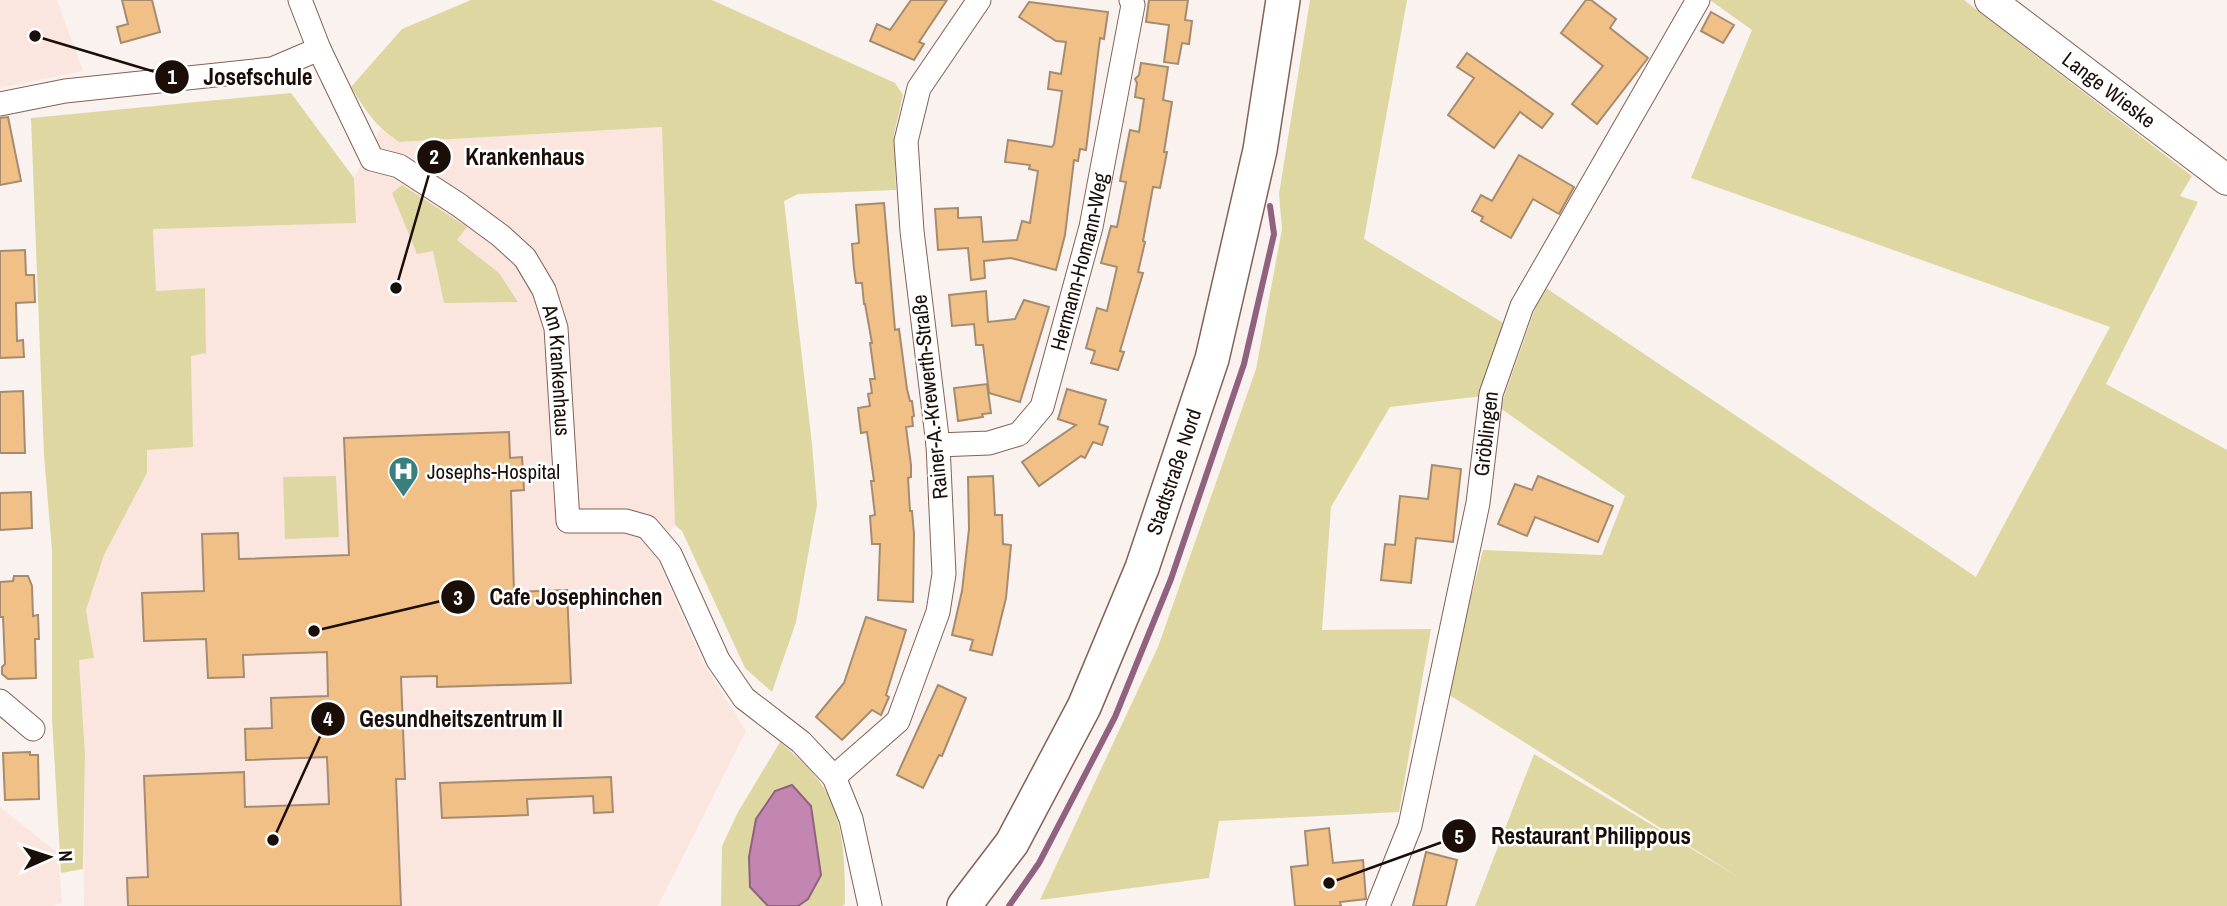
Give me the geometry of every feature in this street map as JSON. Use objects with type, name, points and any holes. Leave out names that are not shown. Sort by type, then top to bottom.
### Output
[{"type":"main road","name":"Stadtstraße Nord","points":[[964,906],[1013,843],[1084,707],[1142,568],[1212,359],[1260,150],[1283,0]]},
{"type":"street","points":[[0,104],[65,91],[272,69],[318,49],[300,0]]},
{"type":"street","name":"Rainer-A.-Krewerth-Straße","points":[[834,777],[898,721],[939,612],[944,574],[938,445],[912,231],[906,141],[919,88],[979,0]]},
{"type":"street","name":"Hermann-Homann-Weg","points":[[938,445],[989,443],[1019,435],[1042,407],[1091,228],[1115,107],[1132,0]]},
{"type":"street","name":"Gröblingen","points":[[1378,906],[1410,826],[1478,503],[1492,394],[1522,306],[1698,0]]},
{"type":"street","name":"Lange Wieske","points":[[1990,0],[2227,180]]},
{"type":"street","name":"Am Krankenhaus","points":[[318,49],[372,159],[399,166],[459,205],[501,236],[525,258],[544,290],[556,328],[568,521],[626,521],[647,527],[670,554],[718,660],[744,698],[801,742],[834,777],[851,818],[870,906]]},
{"type":"street","points":[[0,701],[33,729]]},
{"type":"shaded area","points":[[0,0],[57,0],[83,71],[0,88]]},
{"type":"shaded area","points":[[471,0],[712,0],[895,83],[903,95],[894,134],[896,190],[798,194],[784,201],[817,505],[796,622],[772,692],[745,668],[682,531],[675,525],[662,127],[399,142],[377,124],[351,87],[402,29]]},
{"type":"shaded area","points":[[1310,0],[1407,0],[1364,239],[1505,324],[1491,359],[1483,396],[1390,407],[1331,507],[1322,630],[1431,629],[1399,812],[1219,821],[1209,878],[1040,900],[1158,647],[1256,369],[1282,229],[1279,194]]},
{"type":"shaded area","points":[[1710,0],[1964,0],[2192,176],[2180,196],[2198,202],[2106,384],[2227,450],[2227,906],[1475,906],[1534,754],[1740,878],[1446,693],[1483,550],[1602,555],[1625,496],[1500,408],[1543,286],[1976,577],[2110,327],[1691,178],[1752,30]]},
{"type":"shaded area","points":[[291,93],[354,178],[356,223],[153,229],[156,291],[205,288],[206,353],[191,356],[193,447],[147,450],[147,473],[104,555],[86,610],[94,658],[79,660],[85,754],[83,869],[61,873],[52,718],[52,551],[44,455],[31,118]]},
{"type":"shaded area","name":"Josephs-Hospital","points":[[662,127],[675,525],[654,551],[703,663],[746,731],[658,906],[84,906],[85,754],[79,660],[94,657],[86,610],[104,555],[147,473],[147,450],[193,446],[191,355],[205,288],[156,291],[153,228],[355,223],[354,178],[380,129],[399,142]]},
{"type":"shaded area","points":[[402,185],[467,227],[457,240],[499,273],[518,302],[444,303],[433,251],[417,254],[392,193]]},
{"type":"shaded area","points":[[336,476],[339,537],[285,539],[283,477]]},
{"type":"shaded area","points":[[780,742],[818,780],[834,808],[844,863],[845,904],[842,906],[798,906],[808,899],[775,791],[756,819],[749,857],[750,886],[768,906],[721,906],[722,846],[738,812]]},
{"type":"shaded area","points":[[792,785],[811,806],[821,875],[808,899],[798,906],[768,906],[750,887],[749,857],[756,819],[775,791]]},
{"type":"shaded area","points":[[0,807],[58,853],[62,903],[51,906],[0,906]]},
{"type":"building","points":[[122,0],[152,0],[160,32],[121,43],[117,27],[128,24]]},
{"type":"building","points":[[911,0],[947,0],[919,42],[924,44],[914,60],[870,41],[877,24],[890,30]]},
{"type":"building","points":[[1149,0],[1188,0],[1185,20],[1192,21],[1189,44],[1182,43],[1178,64],[1164,62],[1169,25],[1146,22]]},
{"type":"building","points":[[1586,0],[1591,0],[1616,19],[1610,28],[1648,58],[1597,124],[1572,104],[1603,66],[1561,33]]},
{"type":"building","points":[[1029,2],[1108,12],[1104,39],[1100,38],[1086,150],[1080,149],[1078,161],[1074,160],[1065,235],[1056,270],[1011,258],[984,261],[985,278],[971,280],[968,248],[938,250],[935,209],[958,208],[958,218],[981,217],[983,242],[1017,240],[1022,221],[1030,223],[1038,171],[1029,169],[1030,165],[1005,162],[1008,140],[1052,147],[1054,144],[1062,91],[1048,89],[1050,72],[1061,74],[1066,42],[1056,41],[1019,17]]},
{"type":"building","points":[[1711,12],[1734,25],[1723,43],[1701,31]]},
{"type":"building","points":[[1467,53],[1553,114],[1542,128],[1520,112],[1494,148],[1448,115],[1474,78],[1457,67]]},
{"type":"building","points":[[1141,63],[1168,67],[1163,100],[1172,102],[1160,188],[1153,187],[1143,241],[1145,242],[1138,272],[1143,273],[1120,351],[1124,352],[1118,370],[1091,363],[1095,351],[1086,348],[1097,308],[1107,311],[1117,267],[1101,263],[1111,226],[1117,227],[1126,182],[1120,181],[1130,130],[1139,132],[1144,99],[1135,97],[1135,79],[1139,75]]},
{"type":"building","points":[[8,117],[21,181],[0,185],[0,118]]},
{"type":"building","points":[[1519,155],[1574,187],[1559,214],[1533,199],[1511,238],[1481,221],[1483,217],[1472,211],[1481,195],[1492,201]]},
{"type":"building","points":[[884,203],[895,330],[899,329],[907,389],[914,416],[913,426],[906,427],[911,465],[911,477],[908,478],[910,511],[914,534],[913,602],[878,600],[880,544],[872,544],[870,516],[875,515],[871,481],[874,481],[867,432],[861,433],[858,408],[870,406],[870,379],[875,379],[862,283],[856,283],[854,269],[852,244],[859,243],[856,205]]},
{"type":"building","points":[[25,250],[26,275],[34,275],[35,302],[16,303],[17,341],[23,340],[24,357],[0,358],[0,251]]},
{"type":"building","points":[[986,291],[988,322],[1015,319],[1024,300],[1049,307],[1020,402],[989,393],[983,345],[976,345],[974,324],[952,326],[949,295]]},
{"type":"building","points":[[987,384],[991,413],[958,421],[954,388]]},
{"type":"building","points":[[1067,389],[1106,400],[1099,424],[1108,427],[1102,445],[1093,442],[1085,458],[1081,456],[1039,486],[1022,462],[1076,425],[1058,419]]},
{"type":"building","points":[[23,391],[25,453],[0,453],[0,392]]},
{"type":"building","points":[[509,432],[510,458],[522,457],[524,490],[511,491],[514,592],[567,590],[571,683],[437,687],[437,676],[401,677],[405,779],[396,779],[401,906],[128,906],[127,878],[148,877],[144,776],[244,772],[245,807],[329,804],[327,757],[246,760],[245,729],[272,728],[271,698],[328,696],[327,652],[243,655],[244,677],[208,678],[206,639],[144,641],[142,593],[204,591],[202,534],[238,533],[239,559],[349,555],[344,438]]},
{"type":"building","points":[[1432,465],[1461,469],[1453,542],[1416,538],[1411,583],[1381,580],[1385,544],[1395,545],[1400,496],[1428,499]]},
{"type":"building","points":[[993,476],[995,515],[1002,515],[1003,544],[1011,545],[1006,598],[992,655],[970,650],[973,640],[952,635],[962,591],[969,529],[968,477]]},
{"type":"building","points":[[1538,476],[1613,506],[1598,542],[1535,517],[1527,536],[1498,524],[1515,484],[1532,490]]},
{"type":"building","points":[[31,492],[32,528],[0,530],[0,493]]},
{"type":"building","points":[[14,576],[28,576],[32,586],[33,616],[38,615],[39,639],[35,639],[36,678],[8,679],[2,674],[5,664],[3,617],[0,617],[0,582],[13,581]]},
{"type":"building","points":[[866,617],[906,630],[886,695],[889,697],[881,715],[872,710],[842,740],[816,717],[844,683]]},
{"type":"building","points":[[938,685],[966,698],[942,756],[939,755],[923,788],[897,775]]},
{"type":"building","points":[[30,752],[30,755],[38,755],[39,799],[5,800],[3,753]]},
{"type":"building","points":[[611,777],[613,812],[594,813],[593,796],[527,799],[528,815],[442,818],[440,783]]},
{"type":"building","points":[[1329,828],[1333,863],[1363,860],[1366,899],[1340,902],[1341,906],[1295,906],[1291,867],[1308,865],[1305,831]]},
{"type":"building","points":[[1426,852],[1457,860],[1446,906],[1413,906]]},
{"type":"waterway","points":[[1009,906],[1039,863],[1115,717],[1171,579],[1244,364],[1274,234],[1270,206]]},
{"type":"place","name":"Josefschule","points":[[35,36]]},
{"type":"place","name":"Krankenhaus","points":[[396,288]]},
{"type":"place","name":"Josephs-Hospital","points":[[404,499]]},
{"type":"place","name":"Cafe Josephinchen","points":[[314,631]]},
{"type":"place","name":"Gesundheitszentrum II","points":[[273,840]]},
{"type":"place","name":"Restaurant Philippous","points":[[1329,883]]}]
